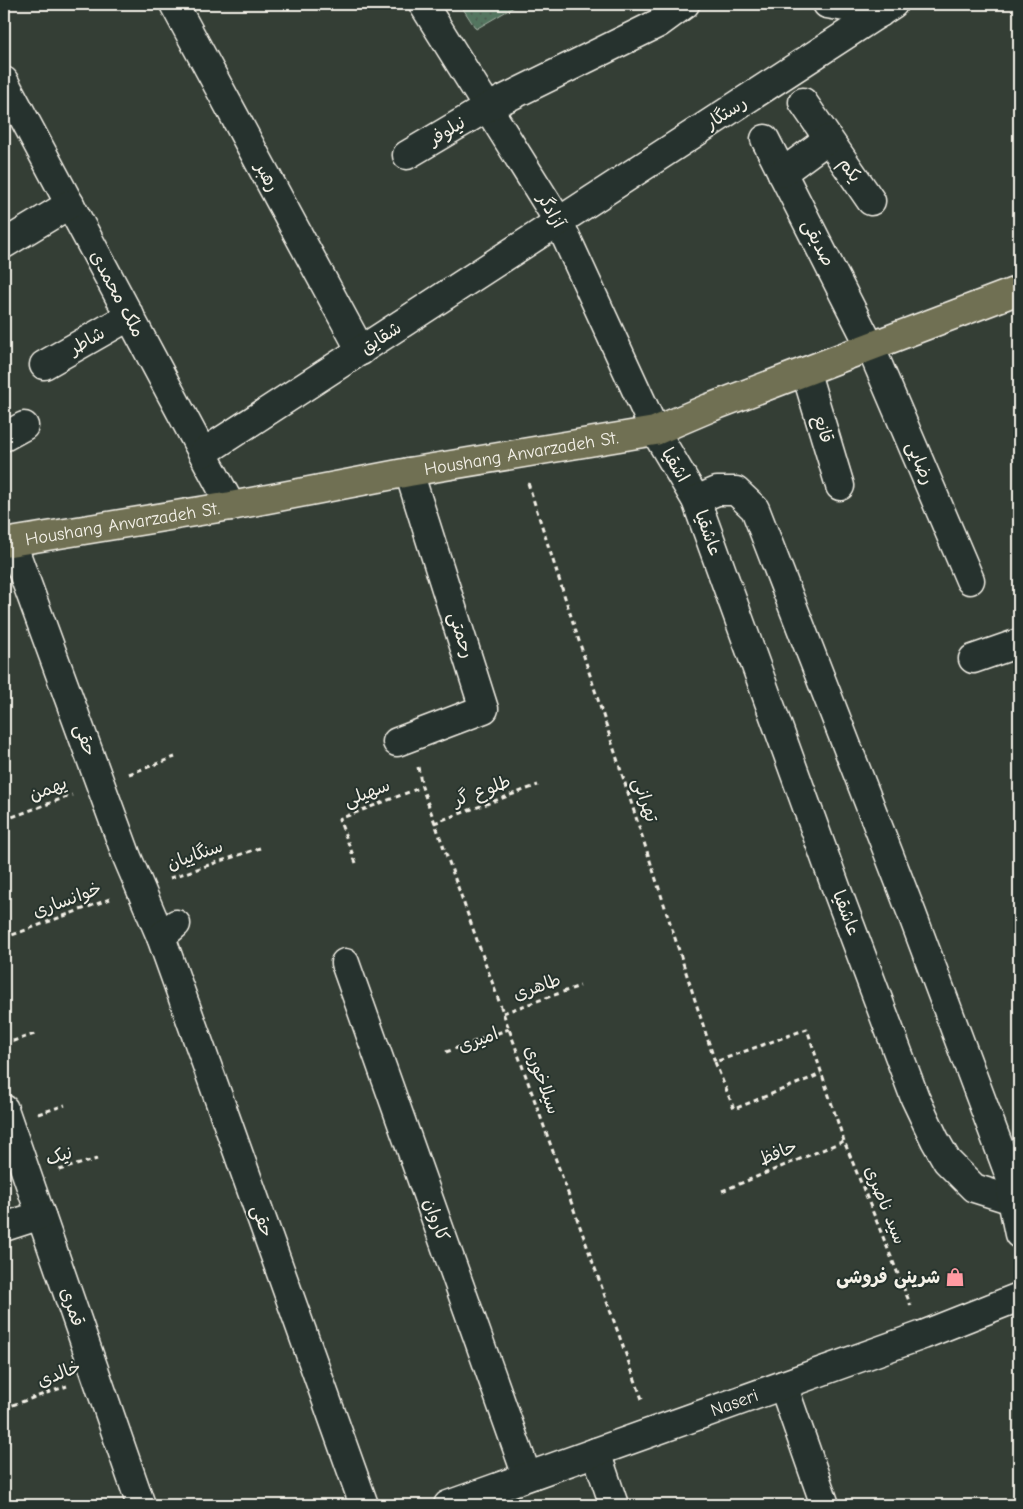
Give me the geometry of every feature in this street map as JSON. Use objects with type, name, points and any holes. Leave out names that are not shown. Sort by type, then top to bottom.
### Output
[{"type":"main road","name":"Houshang Anvarzadeh St.","points":[[8,543],[231,506],[409,472],[655,431],[709,408],[806,373],[870,346],[1019,290]]},
{"type":"street","name":"رهبر","points":[[174,4],[361,351]]},
{"type":"street","name":"آزادگر","points":[[423,4],[559,222],[655,431]]},
{"type":"street","name":"نیلوفر","points":[[407,156],[488,108],[659,23],[685,4]]},
{"type":"street","points":[[827,4],[886,8]]},
{"type":"street","name":"رستگار","points":[[559,222],[886,8]]},
{"type":"street","name":"ملک محمدی","points":[[4,81],[11,113],[70,204],[231,506]]},
{"type":"street","name":"یکم","points":[[802,102],[871,201]]},
{"type":"street","name":"صدیقی","points":[[765,139],[870,346]]},
{"type":"street","name":"یکم","points":[[782,173],[828,139]]},
{"type":"street","points":[[4,244],[70,204]]},
{"type":"street","name":"شقایق","points":[[203,453],[559,222]]},
{"type":"street","name":"شاطر","points":[[44,365],[130,316]]},
{"type":"street","name":"رضایی","points":[[870,346],[970,580]]},
{"type":"street","name":"قانع","points":[[806,373],[840,486]]},
{"type":"street","name":"اشقیا","points":[[655,431],[696,500]]},
{"type":"street","name":"رحمتی","points":[[404,740],[484,709],[409,472]]},
{"type":"street","name":"عاشقیا","points":[[1014,1185],[974,1188],[947,1161],[919,1106],[828,866],[696,500],[717,491],[736,491],[755,509],[912,914],[1014,1185],[1019,1234]]},
{"type":"street","name":"حقی","points":[[8,543],[140,888],[168,930],[364,1505]]},
{"type":"street","points":[[972,659],[1019,643]]},
{"type":"street","name":"کاروان","points":[[345,963],[528,1476]]},
{"type":"street","name":"قمری","points":[[4,1109],[141,1505]]},
{"type":"street","points":[[4,1228],[40,1216]]},
{"type":"street","name":"Naseri","points":[[448,1505],[923,1335],[1019,1297]]},
{"type":"street","points":[[783,1385],[825,1505]]},
{"type":"street","points":[[596,1452],[614,1505]]},
{"type":"path","name":"تهرانی","points":[[518,454],[716,1062],[734,1109],[821,1074]]},
{"type":"path","name":"سیلاخوری","points":[[404,740],[653,1431]]},
{"type":"path","name":"یهمن","points":[[4,820],[176,757]]},
{"type":"path","name":"طلوع گر","points":[[434,823],[538,785]]},
{"type":"path","name":"سهیلی","points":[[356,863],[339,819],[422,787]]},
{"type":"path","name":"سنگاییان","points":[[140,888],[260,848]]},
{"type":"path","name":"خوانساری","points":[[4,938],[140,888]]},
{"type":"path","name":"طاهری","points":[[503,1013],[580,986]]},
{"type":"path","name":"امیری","points":[[446,1052],[509,1028]]},
{"type":"path","name":"سید ناصری","points":[[716,1062],[807,1029],[844,1141],[923,1335]]},
{"type":"path","points":[[4,1044],[38,1033]]},
{"type":"path","name":"حافظ","points":[[722,1191],[844,1141]]},
{"type":"path","name":"نیک","points":[[28,1179],[97,1159]]},
{"type":"path","name":"خالدی","points":[[4,1408],[96,1374]]},
{"type":"green space","points":[[460,4],[519,4],[476,29]]},
{"type":"place","name":"شرینی فروشی","points":[[955,1277]]}]
